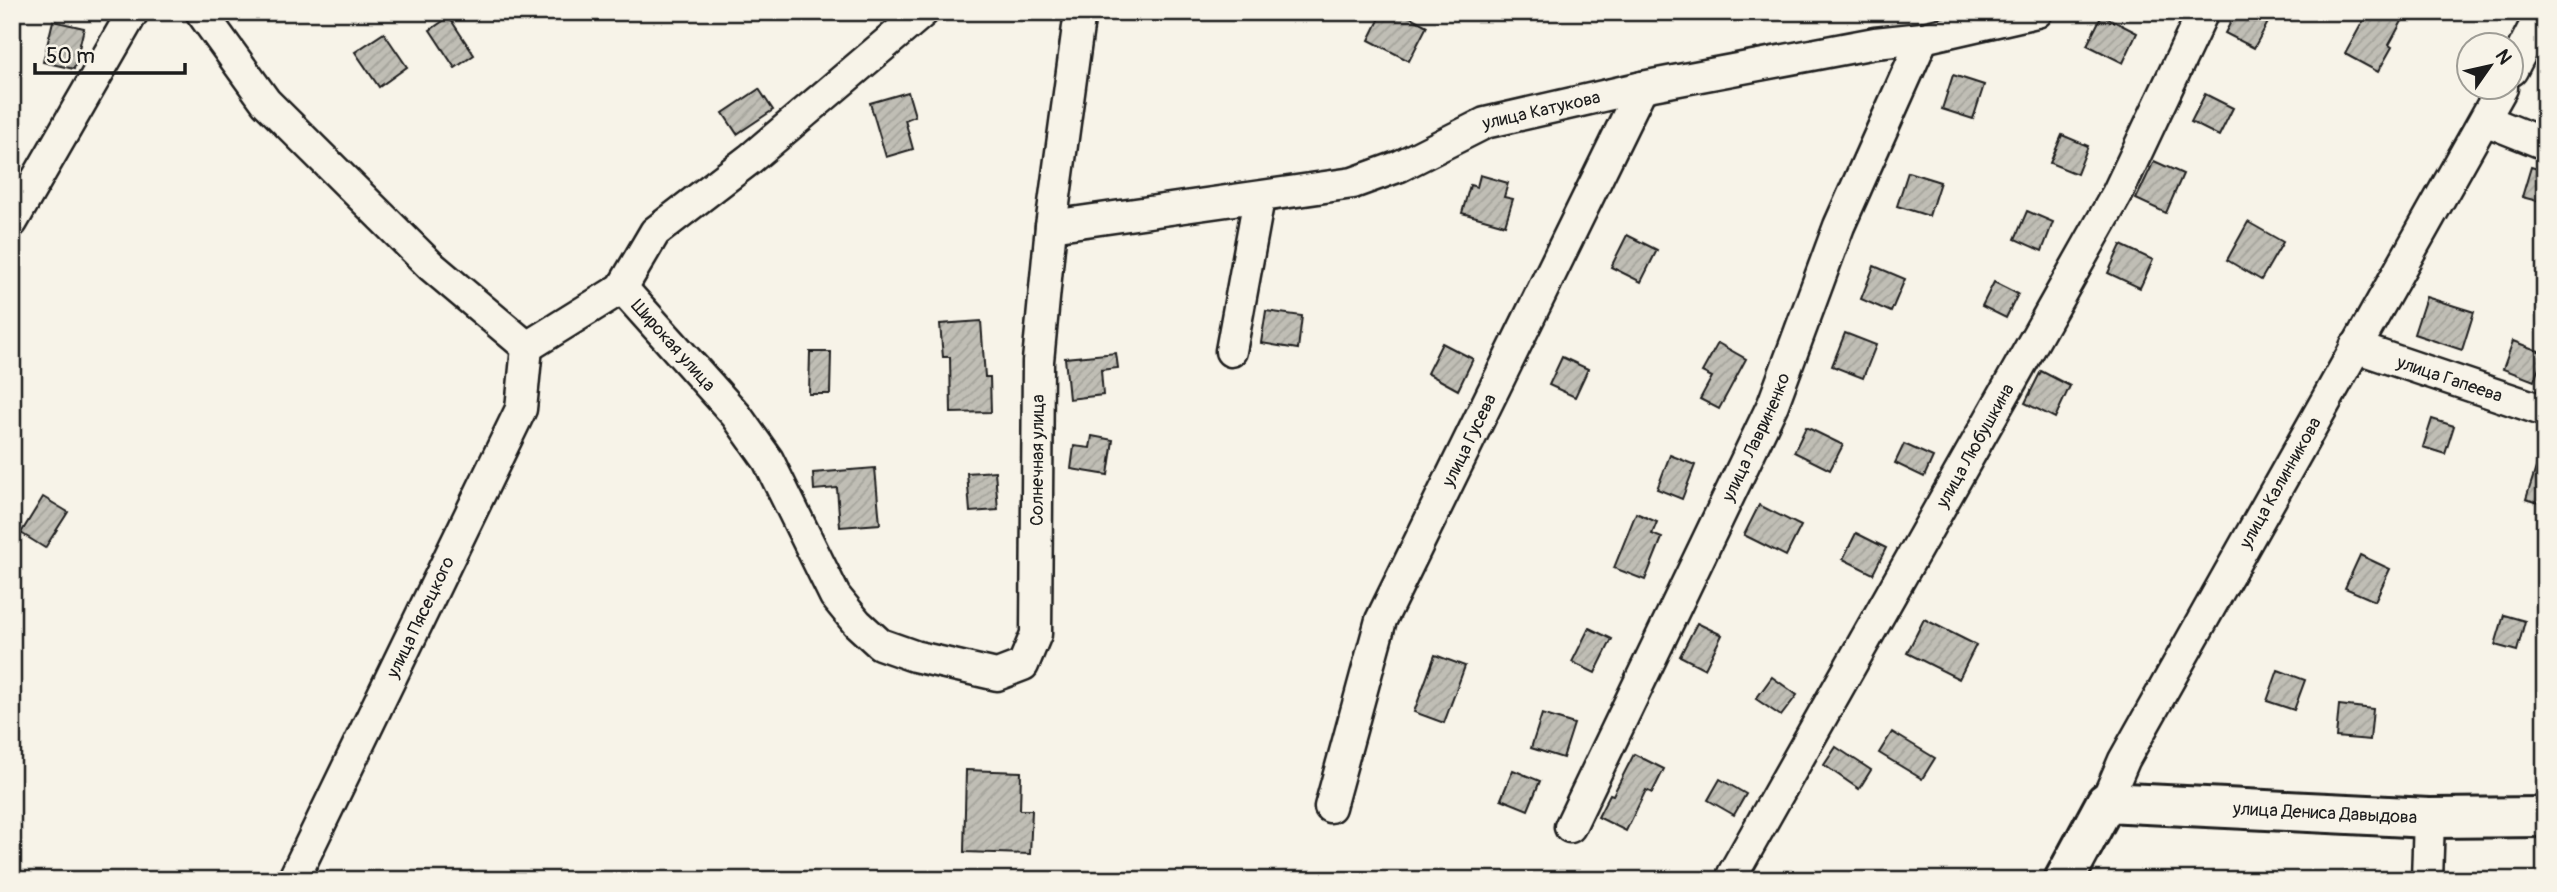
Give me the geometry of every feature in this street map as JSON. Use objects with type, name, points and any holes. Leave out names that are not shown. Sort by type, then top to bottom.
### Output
[{"type":"main road","name":"улица Дениса Давыдова","points":[[2106,802],[2429,818],[2545,817]]},
{"type":"main road","name":"улица Калинникова","points":[[2064,880],[2106,802]]},
{"type":"street","points":[[12,222],[133,12]]},
{"type":"street","points":[[201,12],[266,102],[431,266],[527,347],[622,288]]},
{"type":"street","name":"Широкая улица","points":[[923,12],[750,159],[655,232],[622,288],[736,415],[768,460],[835,596],[857,623],[880,644],[914,656],[997,675]]},
{"type":"street","name":"Солнечная улица","points":[[997,675],[1023,665],[1036,634],[1038,361],[1051,226],[1080,12]]},
{"type":"street","name":"улица Катукова","points":[[1051,226],[1353,183],[1400,166],[1485,123],[1642,87],[1874,43],[1923,38],[2037,12]]},
{"type":"street","name":"улица Любушкина","points":[[1733,874],[2117,194],[2203,12]]},
{"type":"street","points":[[2526,42],[2542,12]]},
{"type":"street","name":"улица Лавриненко","points":[[1570,827],[1773,404],[1839,226],[1923,38]]},
{"type":"street","name":"улица Гусева","points":[[1330,807],[1381,620],[1642,87]]},
{"type":"street","name":"улица Калинникова","points":[[2106,802],[2124,760],[2495,102]]},
{"type":"street","points":[[2485,120],[2545,144]]},
{"type":"street","points":[[1231,351],[1259,198]]},
{"type":"street","name":"улица Пясецкого","points":[[293,880],[521,409],[527,347]]},
{"type":"street","name":"улица Гапеева","points":[[2355,347],[2545,411]]},
{"type":"street","points":[[2427,880],[2429,818]]},
{"type":"building","points":[[1383,12],[1401,12],[1427,26],[1409,61],[1369,40]]},
{"type":"building","points":[[2236,12],[2262,12],[2271,17],[2254,48],[2225,33]]},
{"type":"building","points":[[2368,12],[2407,12],[2378,72],[2345,54]]},
{"type":"building","points":[[2102,15],[2137,33],[2123,63],[2087,45]]},
{"type":"building","points":[[449,17],[474,55],[455,68],[430,30]]},
{"type":"building","points":[[53,21],[84,28],[74,69],[43,62]]},
{"type":"building","points":[[384,33],[407,67],[379,87],[355,52]]},
{"type":"building","points":[[1953,75],[1984,85],[1973,119],[1942,109]]},
{"type":"building","points":[[759,89],[773,110],[737,134],[723,113]]},
{"type":"building","points":[[908,92],[915,116],[905,120],[913,149],[886,157],[870,103]]},
{"type":"building","points":[[2205,94],[2233,108],[2219,136],[2191,122]]},
{"type":"building","points":[[2062,135],[2088,146],[2077,174],[2050,163]]},
{"type":"building","points":[[2154,161],[2183,174],[2166,213],[2136,199]]},
{"type":"building","points":[[2531,167],[2545,171],[2545,203],[2522,197]]},
{"type":"building","points":[[1908,172],[1940,182],[1929,216],[1897,206]]},
{"type":"building","points":[[1480,175],[1508,183],[1504,197],[1513,199],[1505,225],[1462,213],[1470,185],[1477,187]]},
{"type":"building","points":[[2027,211],[2053,222],[2042,251],[2015,239]]},
{"type":"building","points":[[2248,222],[2283,242],[2261,280],[2227,260]]},
{"type":"building","points":[[1627,235],[1657,250],[1641,282],[1611,267]]},
{"type":"building","points":[[2121,245],[2153,260],[2140,288],[2108,273]]},
{"type":"building","points":[[1874,266],[1905,279],[1891,312],[1861,299]]},
{"type":"building","points":[[1994,282],[2018,294],[2006,318],[1982,306]]},
{"type":"building","points":[[2426,297],[2474,312],[2462,350],[2414,334]]},
{"type":"building","points":[[1266,311],[1302,316],[1298,349],[1261,343]]},
{"type":"building","points":[[981,321],[985,377],[990,377],[991,412],[951,413],[950,357],[943,357],[940,324]]},
{"type":"building","points":[[1845,333],[1876,345],[1863,378],[1832,366]]},
{"type":"building","points":[[2513,341],[2544,353],[2534,381],[2503,369]]},
{"type":"building","points":[[1442,343],[1473,359],[1458,390],[1427,373]]},
{"type":"building","points":[[1718,343],[1746,359],[1719,409],[1700,399],[1712,377],[1702,372]]},
{"type":"building","points":[[810,352],[831,352],[830,394],[809,394]]},
{"type":"building","points":[[1116,353],[1118,368],[1101,370],[1103,395],[1069,399],[1065,358]]},
{"type":"building","points":[[1562,357],[1588,369],[1575,397],[1549,385]]},
{"type":"building","points":[[2041,371],[2070,386],[2055,418],[2025,403]]},
{"type":"building","points":[[2432,419],[2454,426],[2445,454],[2423,447]]},
{"type":"building","points":[[1806,427],[1843,445],[1830,470],[1794,452]]},
{"type":"building","points":[[1092,436],[1113,440],[1108,475],[1071,469],[1074,446],[1090,448]]},
{"type":"building","points":[[1904,444],[1933,457],[1924,477],[1895,463]]},
{"type":"building","points":[[2541,452],[2545,453],[2545,505],[2526,499]]},
{"type":"building","points":[[1670,455],[1695,465],[1682,499],[1657,489]]},
{"type":"building","points":[[875,468],[880,524],[840,527],[837,488],[814,490],[813,473]]},
{"type":"building","points":[[995,471],[998,510],[970,512],[967,473]]},
{"type":"building","points":[[43,497],[68,512],[45,548],[21,533]]},
{"type":"building","points":[[1759,505],[1801,526],[1786,556],[1744,535]]},
{"type":"building","points":[[1636,513],[1657,522],[1652,534],[1662,538],[1645,580],[1614,568]]},
{"type":"building","points":[[1856,533],[1886,548],[1873,574],[1843,559]]},
{"type":"building","points":[[2360,555],[2390,569],[2375,601],[2345,588]]},
{"type":"building","points":[[2504,615],[2525,621],[2517,651],[2495,645]]},
{"type":"building","points":[[1924,619],[1976,645],[1959,679],[1907,653]]},
{"type":"building","points":[[1697,623],[1722,635],[1705,669],[1680,656]]},
{"type":"building","points":[[1589,628],[1612,639],[1595,673],[1572,662]]},
{"type":"building","points":[[1435,655],[1465,666],[1444,723],[1414,712]]},
{"type":"building","points":[[2278,670],[2305,680],[2294,710],[2267,701]]},
{"type":"building","points":[[1772,677],[1797,695],[1781,716],[1756,699]]},
{"type":"building","points":[[2339,705],[2373,709],[2370,740],[2336,737]]},
{"type":"building","points":[[1542,714],[1574,724],[1563,758],[1531,748]]},
{"type":"building","points":[[1892,732],[1935,758],[1922,779],[1879,753]]},
{"type":"building","points":[[1836,747],[1871,770],[1859,789],[1824,765]]},
{"type":"building","points":[[1634,754],[1664,769],[1652,793],[1646,790],[1626,831],[1598,817],[1610,794],[1613,795]]},
{"type":"building","points":[[966,770],[1021,772],[1020,810],[1032,810],[1030,854],[964,852]]},
{"type":"building","points":[[1513,770],[1540,781],[1528,810],[1501,799]]},
{"type":"building","points":[[1720,779],[1746,794],[1734,815],[1708,800]]}]
